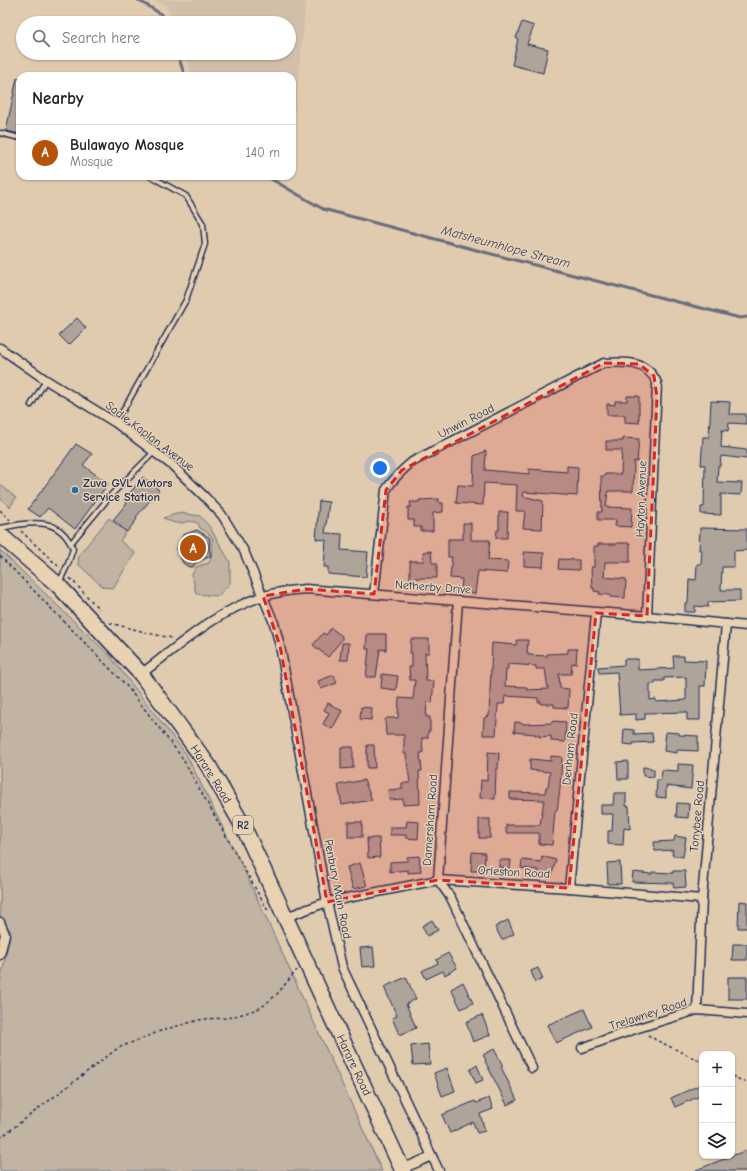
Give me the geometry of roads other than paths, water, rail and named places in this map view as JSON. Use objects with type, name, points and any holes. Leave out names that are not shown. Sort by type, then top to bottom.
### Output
[{"type":"highway","name":"Harare Road","points":[[0,535],[61,579],[141,674],[208,765],[243,826],[286,918],[300,962],[402,1170]]},
{"type":"street","name":"Sadie Kaplan Avenue","points":[[0,348],[46,380],[116,423],[173,466],[222,515],[244,551],[263,596]]},
{"type":"street","name":"Unwin Road","points":[[374,594],[386,490],[402,470],[412,462],[604,363],[623,362],[639,364],[654,376],[657,383]]},
{"type":"street","name":"Hayton Avenue","points":[[648,616],[657,383]]},
{"type":"street","name":"Netherby Drive","points":[[141,674],[216,618],[230,610],[263,596],[306,589],[648,616],[747,626]]},
{"type":"street","name":"Penbury Main Road","points":[[263,596],[274,623],[280,646],[327,902],[342,967],[438,1171]]},
{"type":"street","name":"Damersham Road","points":[[458,601],[438,880],[450,898],[532,1068]]},
{"type":"street","name":"Denham Road","points":[[569,888],[596,613]]},
{"type":"street","name":"Tonybee Road","points":[[697,1010],[702,899],[726,624]]},
{"type":"street","name":"Orleston Road","points":[[286,918],[327,902],[438,880],[569,888],[702,899]]},
{"type":"street","points":[[0,922],[5,934],[0,955]]},
{"type":"street","name":"Trelawney Road","points":[[582,1048],[638,1028],[697,1010],[747,1014]]},
{"type":"street","points":[[402,1170],[432,1156]]},
{"type":"lane","points":[[0,133],[16,137]]},
{"type":"lane","points":[[116,423],[186,300],[205,244],[203,224],[186,196],[157,180]]},
{"type":"lane","points":[[31,405],[46,380]]},
{"type":"lane","points":[[71,544],[110,495],[154,452]]},
{"type":"lane","points":[[0,528],[31,523],[45,523],[55,527],[65,536],[73,549],[61,579]]},
{"type":"waterway","name":"Matsheumhlope Stream","points":[[138,0],[162,16]]},
{"type":"waterway","name":"Matsheumhlope Stream","points":[[179,60],[184,72]]},
{"type":"waterway","name":"Matsheumhlope Stream","points":[[273,180],[323,209],[740,318],[747,317]]},
{"type":"place","name":"Zuva GVL Motors Service Station","points":[[75,490]]},
{"type":"place","name":"Bulawayo Mosque","points":[[193,548]]}]
